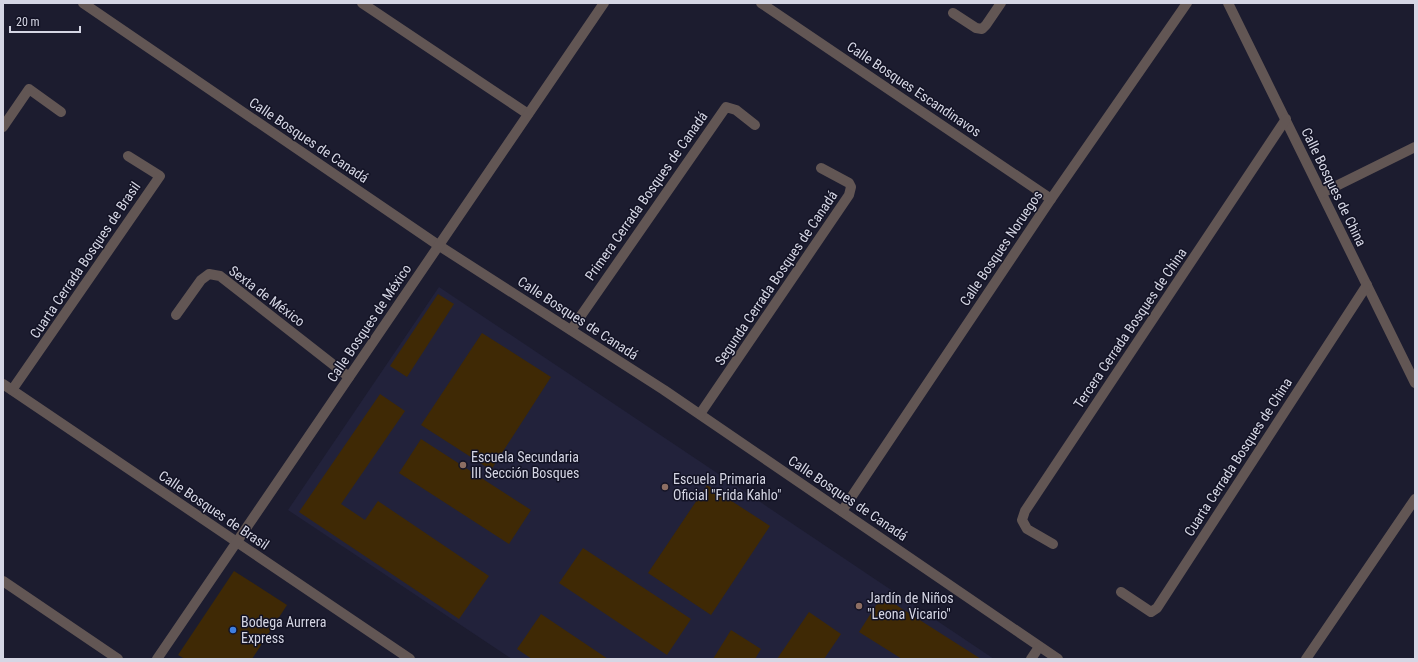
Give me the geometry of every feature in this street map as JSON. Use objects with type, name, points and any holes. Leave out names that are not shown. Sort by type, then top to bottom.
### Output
[{"type":"street","name":"Calle Bosques de Canadá","points":[[83,3],[438,245],[700,414],[1058,659]]},
{"type":"street","points":[[362,3],[528,114]]},
{"type":"street","name":"Calle Bosques de México","points":[[157,659],[604,3]]},
{"type":"street","name":"Calle Bosques Escandinavos","points":[[761,3],[1051,199]]},
{"type":"street","points":[[953,13],[976,28],[982,29],[1001,3]]},
{"type":"street","name":"Calle Bosques Noruegos","points":[[842,511],[1051,199],[1187,3]]},
{"type":"street","name":"Calle Bosques de China","points":[[1228,3],[1415,383]]},
{"type":"street","points":[[3,127],[29,90],[61,112]]},
{"type":"street","name":"Primera Cerrada Bosques de Canadá","points":[[571,330],[726,107],[736,110],[755,125]]},
{"type":"street","name":"Tercera Cerrada Bosques de China","points":[[1053,544],[1027,529],[1022,520],[1025,511],[1286,120]]},
{"type":"street","points":[[1322,193],[1415,147]]},
{"type":"street","name":"Cuarta Cerrada Bosques de Brasil","points":[[12,390],[160,176],[128,156]]},
{"type":"street","name":"Segunda Cerrada Bosques de Canadá","points":[[700,414],[849,195],[852,187],[849,183],[821,168]]},
{"type":"street","name":"Sexta de México","points":[[176,315],[201,280],[209,274],[220,276],[349,377]]},
{"type":"street","name":"Cuarta Cerrada Bosques de China","points":[[1121,592],[1146,610],[1151,612],[1157,608],[1367,285]]},
{"type":"street","name":"Calle Bosques de Brasil","points":[[3,384],[410,659]]},
{"type":"street","points":[[1306,659],[1415,499]]},
{"type":"street","points":[[3,580],[118,659]]},
{"type":"street","points":[[1031,659],[1039,647]]},
{"type":"shaded area","points":[[439,287],[994,659],[512,659],[288,510]]},
{"type":"building","points":[[438,294],[454,304],[407,377],[390,366]]},
{"type":"building","points":[[482,333],[551,377],[491,470],[421,425]]},
{"type":"building","points":[[380,394],[405,411],[341,504],[365,520],[378,501],[489,576],[459,619],[299,512]]},
{"type":"building","points":[[421,439],[531,510],[509,544],[399,473]]},
{"type":"building","points":[[707,485],[770,526],[711,615],[648,573]]},
{"type":"building","points":[[583,548],[691,619],[667,655],[559,583]]},
{"type":"building","name":"Bodega Aurrera Express","points":[[234,571],[287,605],[252,659],[185,659],[178,655]]},
{"type":"building","points":[[882,596],[981,659],[902,659],[859,632]]},
{"type":"building","points":[[809,612],[841,634],[824,659],[777,659]]},
{"type":"building","points":[[541,614],[608,659],[532,659],[517,649]]},
{"type":"building","points":[[731,630],[761,649],[755,659],[713,659]]},
{"type":"place","name":"Escuela Secundaria III Sección Bosques","points":[[463,465]]},
{"type":"place","name":"Escuela Primaria Oficial \"Frida Kahlo\"","points":[[665,487]]},
{"type":"place","name":"Jardín de Niños \"Leona Vicario\"","points":[[859,606]]},
{"type":"place","name":"Bodega Aurrera Express","points":[[233,630]]}]
